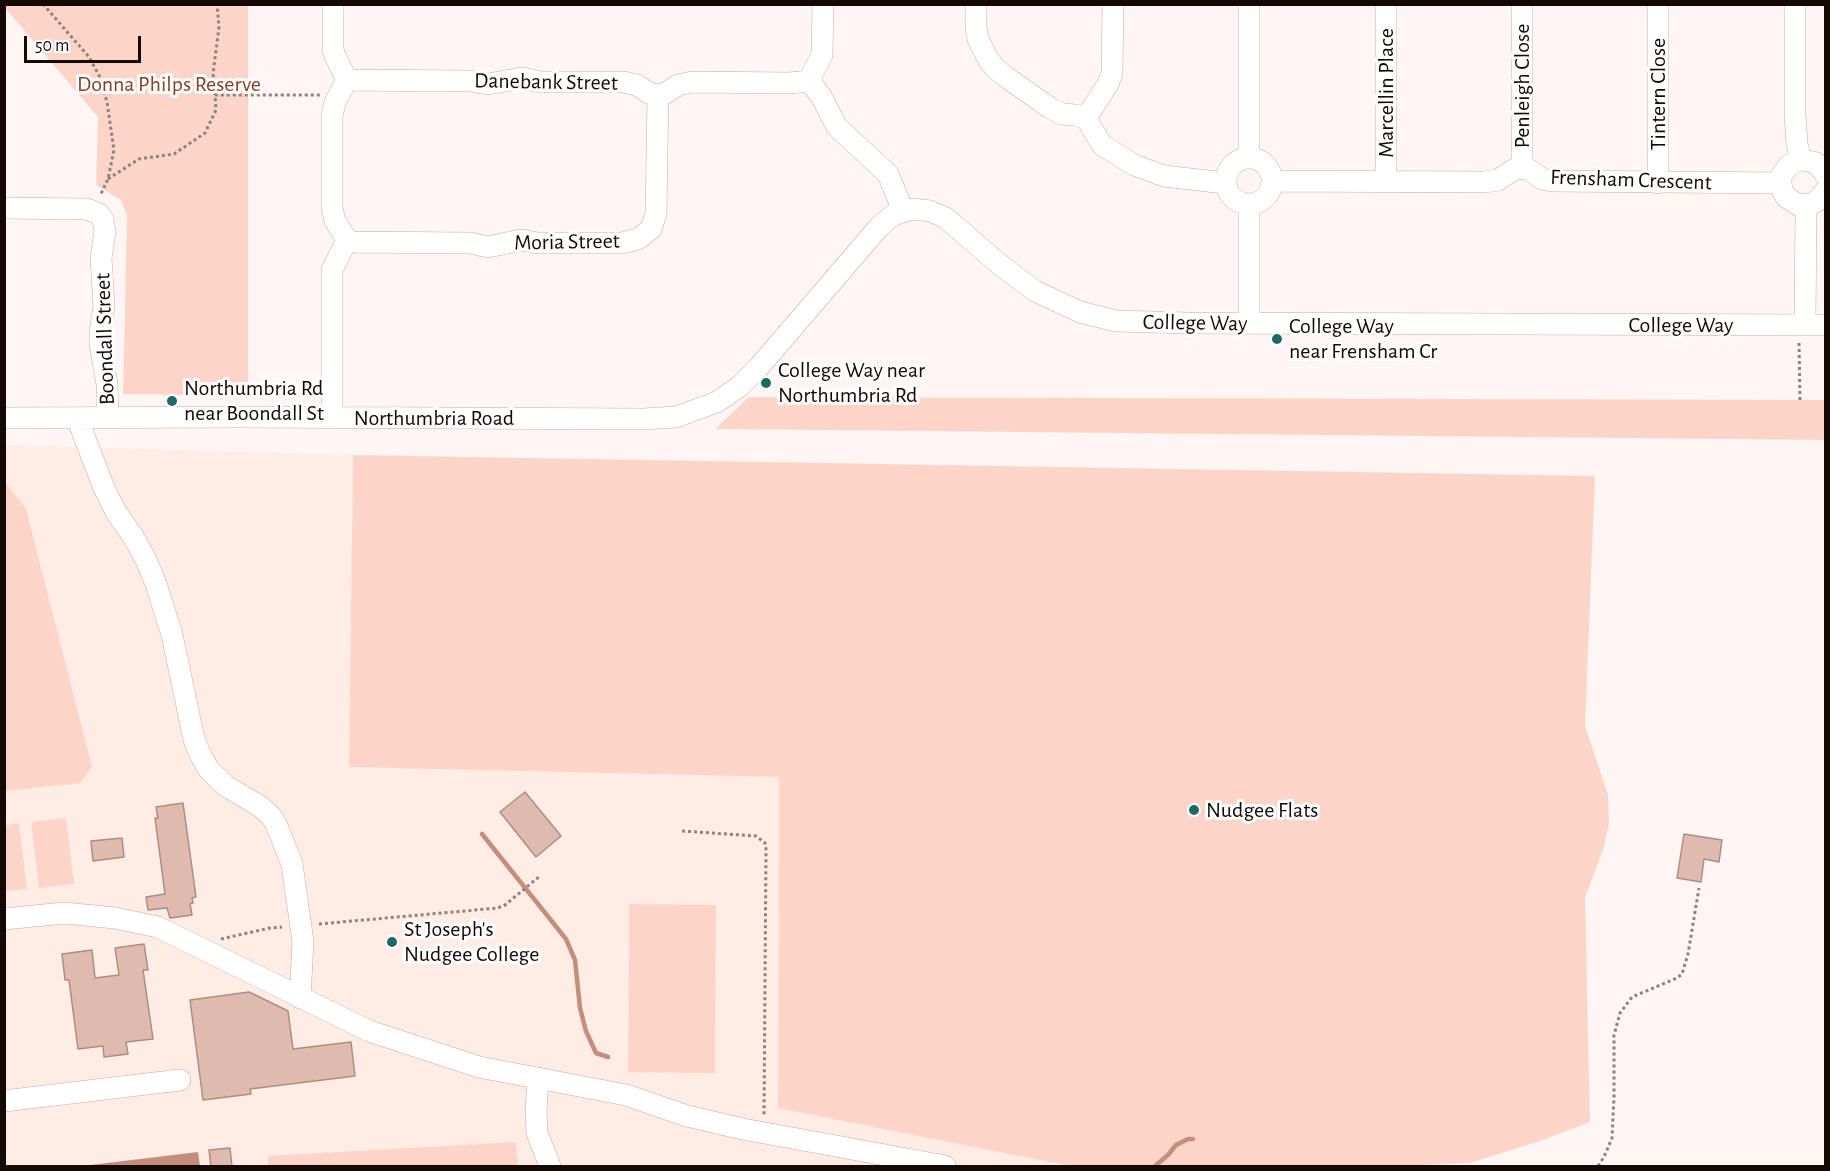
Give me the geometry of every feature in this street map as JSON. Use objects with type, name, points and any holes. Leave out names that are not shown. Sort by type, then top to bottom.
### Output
[{"type":"street","points":[[332,418],[332,270],[346,242],[335,221],[332,208],[332,116],[342,88],[333,50],[333,4]]},
{"type":"street","points":[[823,4],[822,55],[811,81],[837,127],[888,174],[903,211]]},
{"type":"street","points":[[976,4],[978,39],[995,68],[1057,113],[1086,118],[1102,146],[1134,165],[1164,176],[1226,183]]},
{"type":"street","points":[[1086,118],[1108,84],[1112,73],[1113,4]]},
{"type":"street","points":[[1249,4],[1249,158]]},
{"type":"street","name":"Marcellin Place","points":[[1386,4],[1386,181]]},
{"type":"street","name":"Penleigh Close","points":[[1521,168],[1522,4]]},
{"type":"street","name":"Tintern Close","points":[[1658,4],[1658,183]]},
{"type":"street","points":[[1795,4],[1795,114],[1797,144],[1801,159]]},
{"type":"street","name":"Danebank Street","points":[[342,88],[470,81],[488,84],[522,78],[541,82],[623,82],[637,85],[649,93],[658,95]]},
{"type":"street","points":[[658,95],[678,85],[692,82],[789,83],[811,81]]},
{"type":"street","name":"Moria Street","points":[[346,242],[470,243],[488,247],[521,240],[538,243],[622,243],[638,239],[651,229],[656,214],[658,95]]},
{"type":"street","points":[[1249,158],[1262,162],[1271,173],[1272,181],[1271,188],[1263,200],[1249,204],[1236,200],[1227,190],[1226,183],[1226,175],[1234,162],[1249,158]]},
{"type":"street","points":[[1826,174],[1816,163],[1801,159],[1789,165],[1782,176],[1781,183],[1782,190],[1791,202],[1798,205],[1806,205],[1818,200],[1826,190]]},
{"type":"street","name":"Frensham Crescent","points":[[1272,181],[1491,181],[1521,168],[1530,170],[1542,179],[1552,181],[1781,183]]},
{"type":"street","points":[[1249,204],[1249,323]]},
{"type":"street","points":[[1806,205],[1810,331]]},
{"type":"street","points":[[4,208],[81,208],[94,211]]},
{"type":"street","name":"College Way","points":[[903,211],[913,209],[930,211],[946,218],[999,264],[1035,291],[1080,312],[1116,321],[1810,331]]},
{"type":"street","name":"Boondall Street","points":[[94,211],[103,219],[105,225],[101,258],[105,291],[100,344],[107,384],[108,417]]},
{"type":"street","name":"Northumbria Road","points":[[4,418],[662,419],[689,413],[717,402],[750,376],[879,226],[888,218],[903,211]]},
{"type":"street","points":[[77,418],[104,488],[146,560],[156,584],[172,635],[194,739],[200,754],[209,770],[226,786],[261,807],[276,824],[292,864],[303,942],[300,998]]},
{"type":"street","points":[[4,919],[64,914],[115,918],[158,927],[369,1031],[479,1067],[626,1095],[687,1116],[761,1132],[945,1167]]},
{"type":"street","points":[[538,1078],[537,1132],[550,1167]]},
{"type":"street","points":[[4,1101],[180,1080]]},
{"type":"path","points":[[43,4],[89,57],[100,77],[107,102],[114,150],[108,179],[94,211]]},
{"type":"path","points":[[108,179],[139,159],[174,154],[205,133],[216,110],[213,74],[219,27],[217,4]]},
{"type":"path","points":[[215,96],[342,88]]},
{"type":"path","points":[[1800,401],[1810,331]]},
{"type":"path","points":[[682,831],[756,836],[765,843],[764,1112],[761,1132]]},
{"type":"path","points":[[196,946],[270,928],[498,908],[540,876]]},
{"type":"path","points":[[1598,1167],[1612,1138],[1614,1035],[1620,1013],[1632,997],[1682,974],[1688,954],[1699,888]]},
{"type":"shaded area","name":"St Joseph's Nudgee College","points":[[5,445],[353,455],[349,767],[779,777],[778,1107],[1070,1166],[5,1166]]},
{"type":"shaded area","points":[[198,1152],[200,1166],[82,1166]]},
{"type":"green space","name":"Donna Philps Reserve","points":[[4,5],[248,5],[248,396],[123,394],[127,216],[121,200],[96,185],[98,117]]},
{"type":"green space","points":[[749,397],[1825,400],[1826,440],[715,429]]},
{"type":"green space","name":"Nudgee Flats","points":[[353,455],[1595,476],[1585,726],[1608,795],[1609,824],[1604,847],[1585,898],[1590,1122],[1540,1141],[1470,1163],[1401,1166],[1070,1166],[778,1108],[779,777],[349,767]]},
{"type":"green space","points":[[4,483],[26,509],[92,767],[80,783],[5,791]]},
{"type":"green space","points":[[66,818],[74,884],[39,888],[31,822]]},
{"type":"green space","points":[[19,823],[27,889],[5,891],[5,825]]},
{"type":"green space","points":[[629,904],[716,905],[715,1073],[628,1072]]},
{"type":"green space","points":[[516,1142],[518,1166],[268,1166],[268,1156]]},
{"type":"building","points":[[525,792],[561,836],[536,857],[500,812]]},
{"type":"building","points":[[183,803],[196,897],[192,898],[193,903],[190,904],[192,915],[170,918],[167,908],[148,910],[146,897],[165,894],[155,818],[158,818],[156,807]]},
{"type":"building","points":[[1684,834],[1722,840],[1719,862],[1704,859],[1701,882],[1677,878]]},
{"type":"building","points":[[122,838],[124,857],[93,861],[91,841]]},
{"type":"building","points":[[144,944],[148,970],[143,970],[153,1039],[126,1042],[128,1054],[104,1057],[103,1046],[78,1049],[69,980],[65,980],[62,954],[92,950],[95,978],[119,975],[115,948]]},
{"type":"building","points":[[249,992],[288,1011],[293,1049],[351,1042],[355,1076],[250,1089],[251,1094],[203,1100],[190,1000]]},
{"type":"building","points":[[230,1148],[232,1167],[211,1167],[209,1150]]},
{"type":"waterway","points":[[482,834],[566,939],[575,960],[580,1008],[586,1031],[596,1053],[608,1057]]},
{"type":"waterway","points":[[1155,1166],[1176,1145],[1193,1139]]},
{"type":"place","name":"College Way near Frensham Cr","points":[[1277,339]]},
{"type":"place","name":"College Way near Northumbria Rd","points":[[766,383]]},
{"type":"place","name":"Northumbria Rd near Boondall St","points":[[172,401]]},
{"type":"place","name":"Nudgee Flats","points":[[1194,810]]},
{"type":"place","name":"St Joseph's Nudgee College","points":[[392,942]]}]
